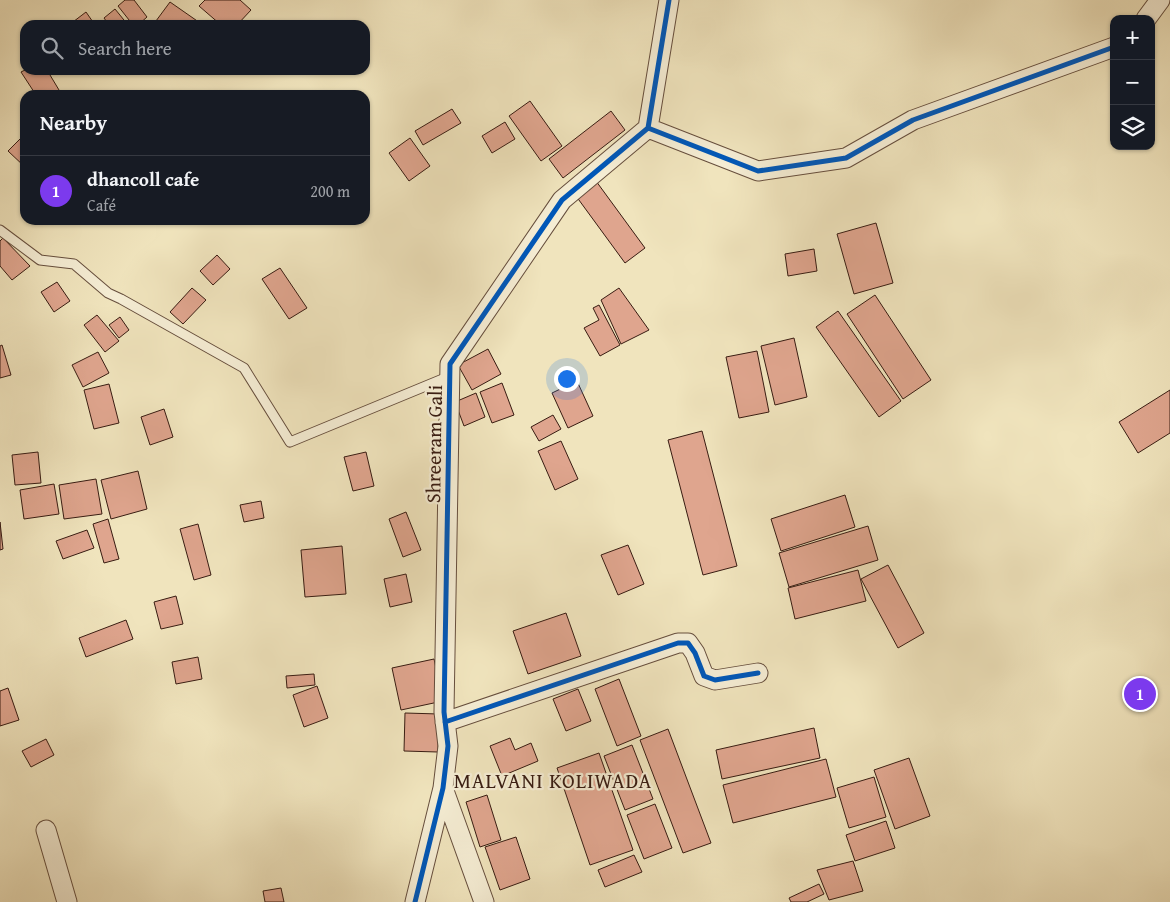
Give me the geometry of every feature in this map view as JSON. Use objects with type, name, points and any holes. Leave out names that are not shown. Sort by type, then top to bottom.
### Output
[{"type":"street","points":[[669,0],[648,128],[758,171],[846,158],[913,120],[1110,48]]},
{"type":"street","points":[[1149,15],[1160,0]]},
{"type":"street","name":"Shreeram Gali","points":[[415,902],[443,788],[448,746],[444,702],[450,364],[562,200],[648,128]]},
{"type":"street","points":[[445,722],[678,643],[688,643],[704,676],[715,680],[758,673]]},
{"type":"street","points":[[443,788],[484,902]]},
{"type":"street","points":[[46,830],[67,902]]},
{"type":"lane","points":[[0,230],[40,260],[74,264],[108,293],[244,368],[290,442],[450,375]]},
{"type":"building","points":[[125,0],[134,0],[147,17],[144,20],[129,20],[118,6]]},
{"type":"building","points":[[205,0],[240,0],[251,10],[242,20],[215,20],[199,6]]},
{"type":"building","points":[[170,2],[196,20],[157,20]]},
{"type":"building","points":[[115,9],[124,20],[105,20],[104,18]]},
{"type":"building","points":[[86,12],[92,20],[76,20]]},
{"type":"building","points":[[23,75],[50,75],[59,90],[33,90]]},
{"type":"building","points":[[530,101],[562,146],[541,161],[509,116]]},
{"type":"building","points":[[452,109],[461,123],[423,145],[415,131]]},
{"type":"building","points":[[611,111],[625,130],[563,178],[549,159]]},
{"type":"building","points":[[505,122],[515,139],[492,153],[482,136]]},
{"type":"building","points":[[410,138],[430,166],[409,181],[389,153]]},
{"type":"building","points":[[20,139],[20,162],[8,151]]},
{"type":"building","points":[[596,181],[645,248],[625,263],[576,196]]},
{"type":"building","points":[[876,223],[893,283],[854,294],[837,234]]},
{"type":"building","points":[[3,238],[30,266],[12,280],[0,266],[0,241]]},
{"type":"building","points":[[814,249],[817,271],[788,276],[785,254]]},
{"type":"building","points":[[217,255],[230,269],[213,285],[200,271]]},
{"type":"building","points":[[280,268],[307,308],[289,319],[262,279]]},
{"type":"building","points":[[57,282],[70,301],[54,312],[41,292]]},
{"type":"building","points":[[192,288],[206,300],[183,324],[170,312]]},
{"type":"building","points":[[619,288],[649,330],[621,344],[601,300]]},
{"type":"building","points":[[875,295],[931,380],[903,399],[847,314]]},
{"type":"building","points":[[599,305],[620,345],[600,356],[584,328],[599,320],[593,308]]},
{"type":"building","points":[[838,311],[901,401],[879,417],[816,327]]},
{"type":"building","points":[[97,315],[119,341],[105,352],[84,325]]},
{"type":"building","points":[[120,317],[129,330],[119,338],[109,325]]},
{"type":"building","points":[[794,338],[807,397],[775,405],[761,346]]},
{"type":"building","points":[[2,345],[11,375],[0,378],[0,346]]},
{"type":"building","points":[[488,349],[501,374],[472,390],[458,365]]},
{"type":"building","points":[[757,351],[769,412],[739,418],[726,357]]},
{"type":"building","points":[[98,352],[109,373],[83,387],[72,365]]},
{"type":"building","points":[[577,381],[593,416],[568,428],[552,393]]},
{"type":"building","points":[[502,383],[514,415],[492,423],[480,392]]},
{"type":"building","points":[[109,384],[119,423],[94,429],[84,390]]},
{"type":"building","points":[[1170,390],[1170,433],[1138,453],[1119,422]]},
{"type":"building","points":[[476,393],[485,417],[464,426],[455,402]]},
{"type":"building","points":[[164,409],[173,437],[150,445],[141,417]]},
{"type":"building","points":[[553,415],[561,429],[539,441],[531,427]]},
{"type":"building","points":[[702,431],[737,566],[703,575],[668,440]]},
{"type":"building","points":[[561,441],[578,479],[555,490],[538,451]]},
{"type":"building","points":[[38,452],[41,483],[15,485],[12,455]]},
{"type":"building","points":[[366,452],[374,486],[353,491],[344,457]]},
{"type":"building","points":[[138,471],[147,509],[111,519],[101,480]]},
{"type":"building","points":[[96,479],[102,514],[64,519],[59,485]]},
{"type":"building","points":[[54,484],[59,514],[24,519],[20,490]]},
{"type":"building","points":[[845,495],[855,527],[781,551],[771,519]]},
{"type":"building","points":[[261,501],[264,518],[244,522],[240,505]]},
{"type":"building","points":[[406,512],[421,550],[403,557],[389,519]]},
{"type":"building","points":[[108,519],[119,559],[104,563],[93,524]]},
{"type":"building","points":[[0,522],[3,549],[0,550]]},
{"type":"building","points":[[198,524],[211,575],[194,580],[180,529]]},
{"type":"building","points":[[868,526],[878,560],[789,587],[779,553]]},
{"type":"building","points":[[87,530],[94,548],[63,559],[56,541]]},
{"type":"building","points":[[628,545],[644,584],[618,595],[601,555]]},
{"type":"building","points":[[342,546],[346,594],[305,597],[301,550]]},
{"type":"building","points":[[888,565],[924,633],[898,648],[861,579]]},
{"type":"building","points":[[858,570],[866,601],[795,619],[788,588]]},
{"type":"building","points":[[406,574],[412,602],[390,607],[384,579]]},
{"type":"building","points":[[176,596],[183,624],[161,629],[154,602]]},
{"type":"building","points":[[566,613],[581,656],[528,674],[513,631]]},
{"type":"building","points":[[126,620],[133,639],[86,657],[79,638]]},
{"type":"building","points":[[198,657],[202,679],[176,684],[172,662]]},
{"type":"building","points":[[434,659],[443,701],[401,710],[392,668]]},
{"type":"building","points":[[314,674],[315,685],[287,688],[286,676]]},
{"type":"building","points":[[619,679],[641,736],[617,746],[595,689]]},
{"type":"building","points":[[317,686],[328,718],[304,727],[293,695]]},
{"type":"building","points":[[8,688],[19,720],[0,726],[0,691]]},
{"type":"building","points":[[578,689],[591,721],[566,731],[553,699]]},
{"type":"building","points":[[405,713],[439,714],[438,752],[404,751]]},
{"type":"building","points":[[814,728],[820,758],[722,779],[716,750]]},
{"type":"building","points":[[668,729],[711,843],[683,853],[640,740]]},
{"type":"building","points":[[510,738],[515,750],[531,743],[538,761],[502,776],[490,746]]},
{"type":"building","points":[[46,739],[54,755],[31,767],[22,751]]},
{"type":"building","points":[[632,745],[653,799],[625,810],[604,756]]},
{"type":"building","points":[[599,753],[633,850],[590,865],[557,768]]},
{"type":"building","points":[[909,758],[930,816],[895,829],[874,770]]},
{"type":"building","points":[[826,759],[836,797],[733,823],[723,785]]},
{"type":"building","points":[[874,777],[886,817],[849,828],[837,788]]},
{"type":"building","points":[[487,795],[501,840],[480,847],[466,802]]},
{"type":"building","points":[[655,804],[672,848],[644,859],[627,815]]},
{"type":"building","points":[[886,821],[895,848],[855,861],[846,835]]},
{"type":"building","points":[[516,837],[530,879],[500,890],[485,847]]},
{"type":"building","points":[[634,855],[642,872],[605,887],[598,870]]},
{"type":"building","points":[[853,861],[863,891],[829,900],[817,870]]},
{"type":"building","points":[[819,884],[824,894],[807,902],[791,902],[789,898]]},
{"type":"building","points":[[281,888],[284,902],[265,902],[263,891]]},
{"type":"cycle path","points":[[415,902],[443,788],[448,746],[444,712],[450,364],[562,200],[648,128],[669,0]]},
{"type":"cycle path","points":[[648,128],[758,171],[846,158],[913,120],[1110,48]]},
{"type":"cycle path","points":[[445,722],[678,643],[688,643],[695,653],[704,676],[715,680],[758,673]]},
{"type":"place","name":"dhancoll cafe","points":[[1140,694]]},
{"type":"district","name":"MALVANI KOLIWADA","points":[[553,781]]}]
